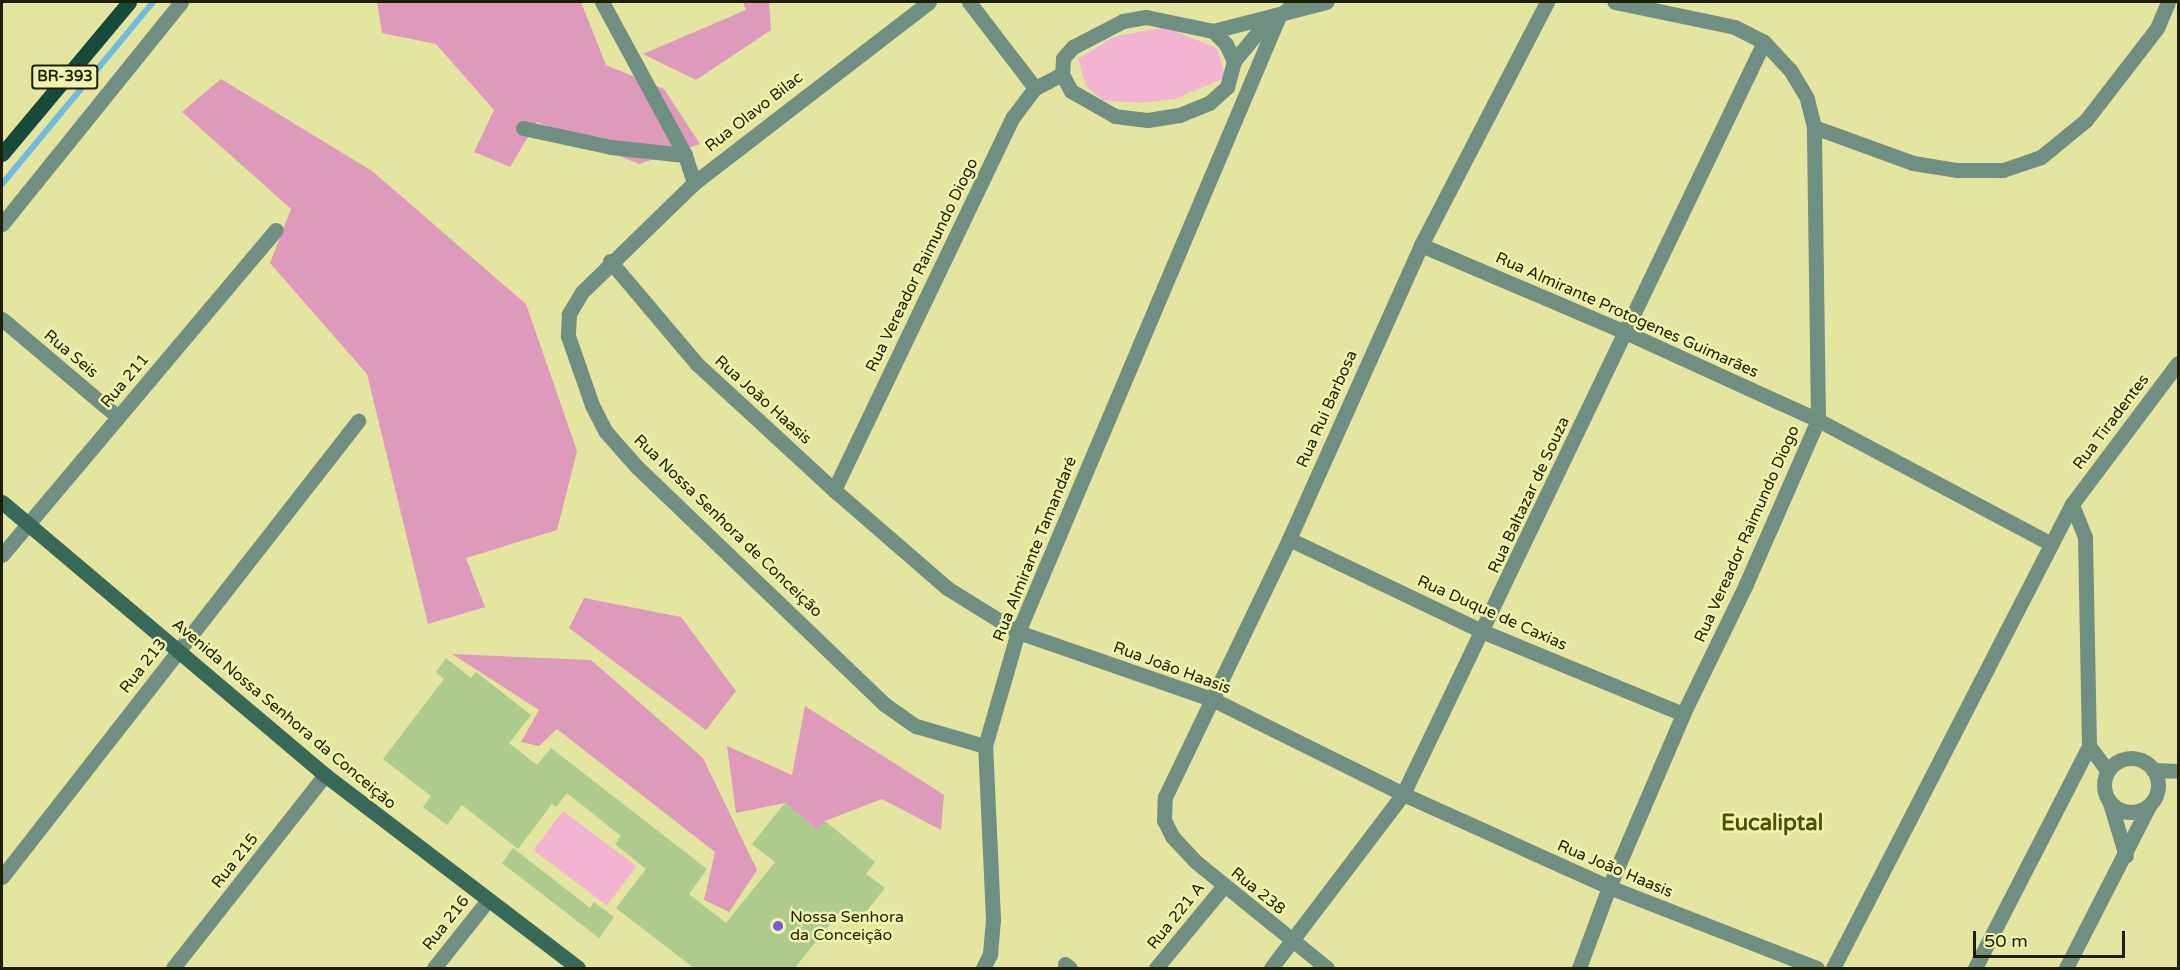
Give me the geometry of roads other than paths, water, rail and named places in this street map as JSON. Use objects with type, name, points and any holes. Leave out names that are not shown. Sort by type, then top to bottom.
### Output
[{"type":"main road","name":"BR-393","points":[[2,154],[129,2]]},
{"type":"street","points":[[2,224],[182,2]]},
{"type":"street","points":[[602,2],[685,155],[694,183]]},
{"type":"street","name":"Rua Olavo Bilac","points":[[610,261],[694,183],[929,2]]},
{"type":"street","points":[[969,2],[1035,88]]},
{"type":"street","points":[[1296,2],[1273,18],[1234,62],[1227,87],[1209,103],[1179,114],[1146,120],[1115,116],[1071,91],[1062,74],[1063,58],[1073,46],[1124,21],[1155,18],[1213,31],[1273,18],[1326,2]]},
{"type":"street","name":"Rua Rui Barbosa","points":[[1172,836],[1164,820],[1165,797],[1288,539],[1421,245],[1547,2]]},
{"type":"street","name":"Rua Vereador Raimundo Diogo","points":[[1579,969],[1609,887],[1683,714],[1746,584],[1818,420],[1814,127],[1807,98],[1790,70],[1764,42],[1735,27],[1615,2]]},
{"type":"street","points":[[1814,127],[1912,163],[1957,170],[2003,170],[2041,157],[2086,120],[2157,28],[2169,2]]},
{"type":"street","name":"Rua Almirante Tamandaré","points":[[983,969],[990,954],[993,919],[985,746],[1018,632],[1218,164],[1273,18]]},
{"type":"street","points":[[1213,31],[1226,44],[1234,62]]},
{"type":"street","name":"Rua Baltazar de Souza","points":[[1271,969],[1403,794],[1484,632],[1764,42]]},
{"type":"street","name":"Rua Vereador Raimundo Diogo","points":[[834,490],[1013,117],[1035,88],[1062,74]]},
{"type":"street","points":[[523,128],[611,147],[685,155]]},
{"type":"street","name":"Rua 211","points":[[2,555],[26,523],[276,230]]},
{"type":"street","name":"Rua Almirante Protogenes Guimarães","points":[[1421,245],[1625,332],[1818,420],[2051,544]]},
{"type":"street","name":"Rua João Haasis","points":[[610,261],[697,364],[834,490],[947,588],[1018,632],[1212,699],[1403,794],[1609,887],[1818,969]]},
{"type":"street","name":"Rua Nossa Senhora de Conceição","points":[[610,261],[582,292],[569,314],[568,336],[592,405],[606,432],[637,467],[884,704],[916,726],[985,746]]},
{"type":"street","name":"Rua Seis","points":[[2,319],[118,417]]},
{"type":"street","name":"Rua Tiradentes","points":[[1833,969],[2072,504],[2178,363]]},
{"type":"street","name":"Rua 213","points":[[2,878],[178,649],[358,421]]},
{"type":"street","name":"Avenida Nossa Senhora da Conceição","points":[[2,502],[324,775],[578,969]]},
{"type":"street","points":[[1975,969],[2089,746],[2085,537],[2072,504]]},
{"type":"street","name":"Rua Duque de Caxias","points":[[1288,539],[1484,632],[1683,714]]},
{"type":"street","points":[[2089,746],[2108,771]]},
{"type":"street","points":[[2126,856],[2104,782],[2108,771],[2115,763],[2136,759],[2153,770],[2178,771]]},
{"type":"street","points":[[2069,967],[2158,789],[2153,770]]},
{"type":"street","name":"Rua 215","points":[[173,969],[324,775]]},
{"type":"street","points":[[2110,803],[2129,812],[2149,806]]},
{"type":"street","name":"Rua 238","points":[[1172,836],[1223,887],[1327,969]]},
{"type":"street","name":"Rua 221 A","points":[[1156,969],[1223,887]]},
{"type":"street","name":"Rua 216","points":[[434,969],[488,900]]},
{"type":"waterway","points":[[2,184],[153,2]]},
{"type":"place","name":"Nossa Senhora da Conceição","points":[[778,926]]},
{"type":"district","name":"Eucaliptal","points":[[1772,824]]}]
